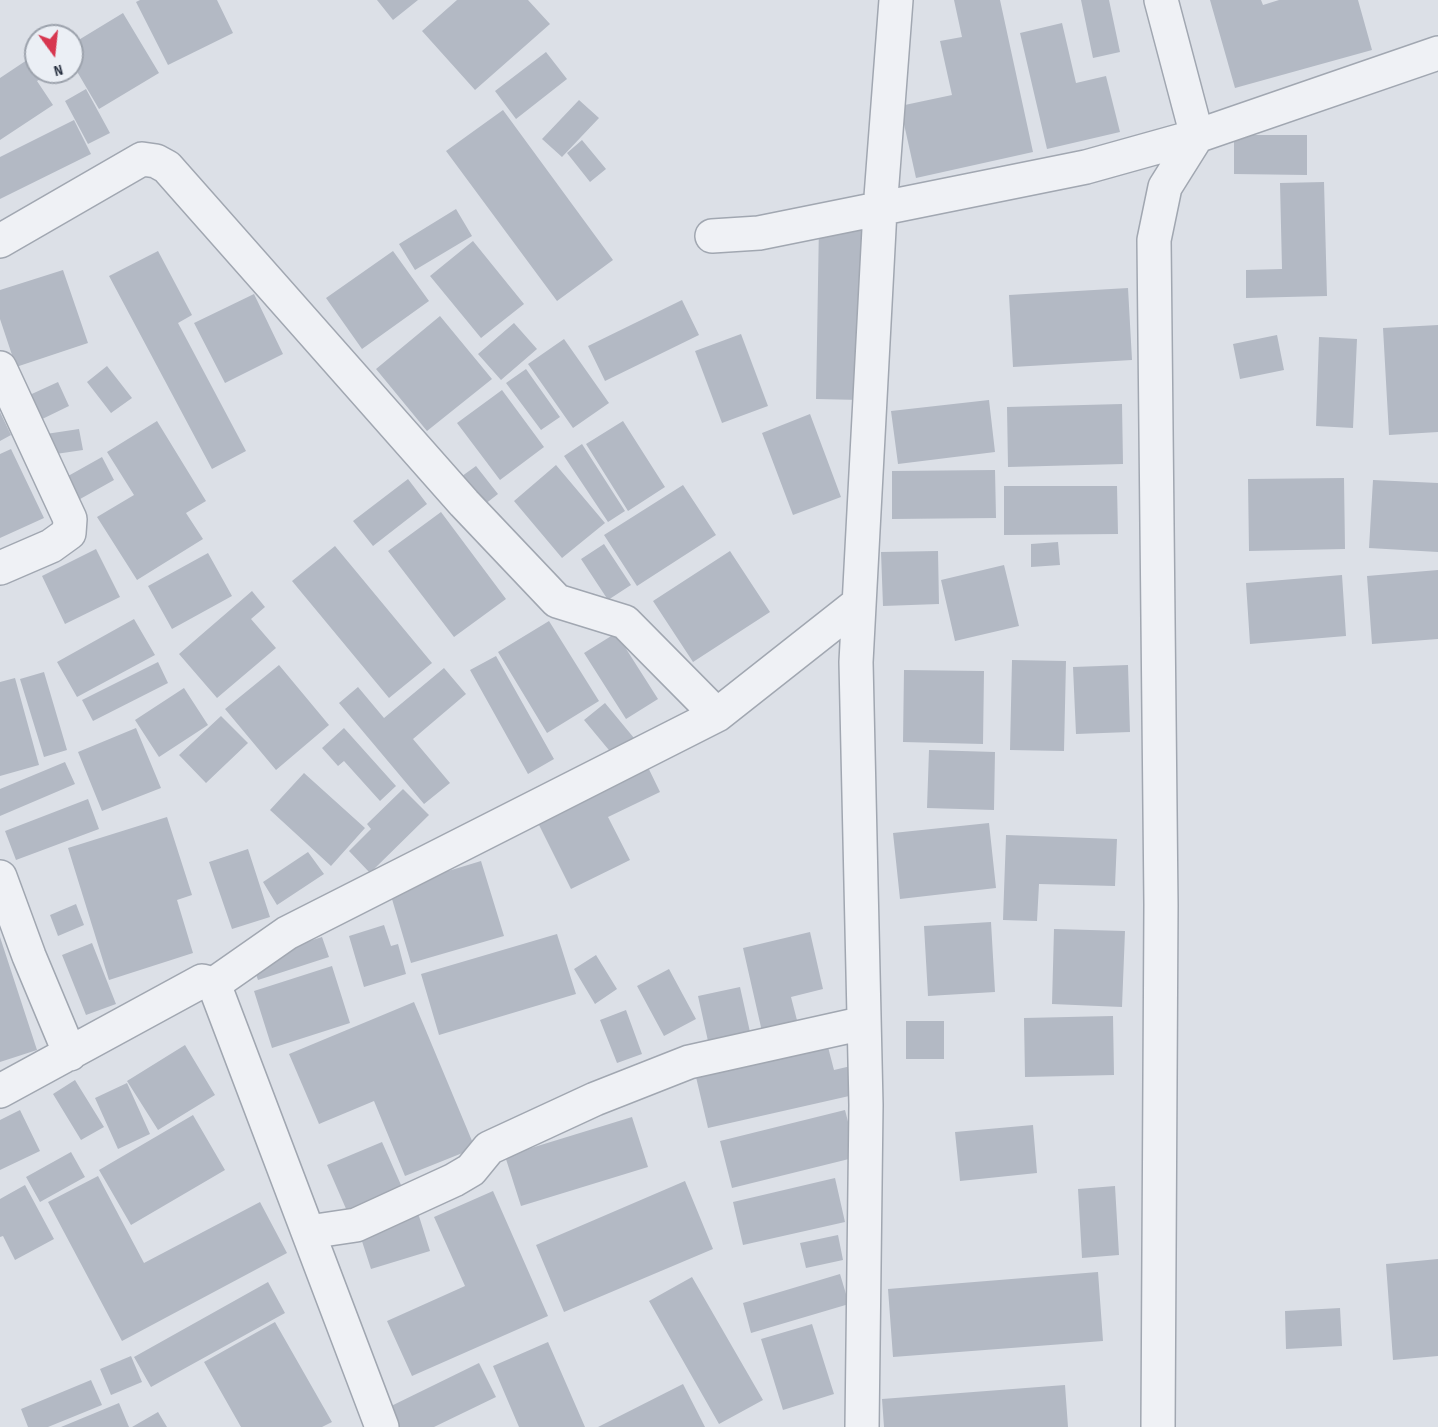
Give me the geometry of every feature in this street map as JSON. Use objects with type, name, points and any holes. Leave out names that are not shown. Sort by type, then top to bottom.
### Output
[{"type":"street","points":[[861,1427],[866,1105],[856,662],[880,210],[896,0]]},
{"type":"street","points":[[1158,1427],[1161,905],[1154,240],[1165,187],[1197,136],[1161,0]]},
{"type":"street","points":[[712,236],[759,233],[1086,167],[1197,136],[1438,53]]},
{"type":"street","points":[[0,241],[142,159],[156,161],[167,167],[464,502],[557,601],[625,622],[717,715]]},
{"type":"street","points":[[0,368],[70,519],[69,533],[51,546],[0,568]]},
{"type":"street","points":[[0,1091],[202,981],[214,984],[287,933],[717,715],[859,603]]},
{"type":"street","points":[[0,877],[29,956],[70,1053]]},
{"type":"street","points":[[214,984],[382,1427]]},
{"type":"street","points":[[309,1232],[356,1225],[454,1180],[471,1170],[489,1148],[595,1099],[689,1062],[864,1023]]},
{"type":"building","points":[[140,0],[217,0],[233,33],[168,65],[136,2]]},
{"type":"building","points":[[377,0],[418,0],[393,20]]},
{"type":"building","points":[[457,0],[528,0],[550,24],[475,90],[422,31]]},
{"type":"building","points":[[954,0],[1000,0],[1033,152],[916,178],[900,106],[952,95],[940,41],[962,37]]},
{"type":"building","points":[[1081,0],[1109,0],[1120,52],[1093,58]]},
{"type":"building","points":[[1210,0],[1261,0],[1263,5],[1279,0],[1358,0],[1372,50],[1235,88]]},
{"type":"building","points":[[123,13],[159,73],[99,109],[84,83],[84,37]]},
{"type":"building","points":[[1062,23],[1076,83],[1106,76],[1120,132],[1047,149],[1020,33]]},
{"type":"building","points":[[546,52],[567,79],[516,119],[495,91]]},
{"type":"building","points":[[24,62],[24,84],[39,84],[53,105],[0,140],[0,78]]},
{"type":"building","points":[[86,89],[110,133],[88,144],[65,101]]},
{"type":"building","points":[[579,100],[599,118],[562,157],[542,139]]},
{"type":"building","points":[[503,110],[613,260],[557,301],[446,151]]},
{"type":"building","points":[[74,120],[91,154],[0,199],[0,157]]},
{"type":"building","points":[[1234,135],[1307,135],[1307,175],[1234,174]]},
{"type":"building","points":[[582,140],[606,169],[590,182],[567,153]]},
{"type":"building","points":[[1324,182],[1327,296],[1246,298],[1246,270],[1282,269],[1280,183]]},
{"type":"building","points":[[456,209],[472,236],[415,270],[399,244]]},
{"type":"building","points":[[819,224],[864,224],[861,400],[816,399]]},
{"type":"building","points":[[473,241],[524,304],[481,338],[430,276]]},
{"type":"building","points":[[158,251],[192,315],[178,323],[246,451],[212,469],[109,276]]},
{"type":"building","points":[[393,251],[429,301],[362,349],[326,298]]},
{"type":"building","points":[[63,270],[88,343],[16,367],[0,319],[0,290]]},
{"type":"building","points":[[1128,288],[1132,360],[1013,367],[1009,295]]},
{"type":"building","points":[[254,294],[283,354],[225,383],[194,323]]},
{"type":"building","points":[[682,300],[699,335],[605,381],[588,346]]},
{"type":"building","points":[[440,316],[492,379],[427,431],[376,369]]},
{"type":"building","points":[[514,323],[537,349],[501,380],[478,354]]},
{"type":"building","points":[[1438,325],[1438,432],[1389,435],[1383,328]]},
{"type":"building","points":[[741,334],[768,406],[722,423],[695,351]]},
{"type":"building","points":[[1277,335],[1284,370],[1240,379],[1233,344]]},
{"type":"building","points":[[1319,337],[1357,339],[1353,428],[1316,426]]},
{"type":"building","points":[[564,339],[609,403],[573,428],[528,364]]},
{"type":"building","points":[[107,366],[132,398],[111,413],[87,382]]},
{"type":"building","points":[[526,369],[560,417],[541,430],[506,383]]},
{"type":"building","points":[[58,382],[69,406],[34,423],[23,398]]},
{"type":"building","points":[[502,390],[544,447],[500,480],[457,423]]},
{"type":"building","points":[[989,400],[995,452],[898,464],[891,411]]},
{"type":"building","points":[[1122,404],[1123,464],[1008,467],[1007,407]]},
{"type":"building","points":[[0,412],[11,435],[0,441]]},
{"type":"building","points":[[810,414],[841,497],[793,515],[762,433]]},
{"type":"building","points":[[157,421],[206,501],[186,513],[203,539],[137,580],[97,517],[134,495],[107,452]]},
{"type":"building","points":[[623,421],[665,487],[628,511],[586,444]]},
{"type":"building","points":[[79,429],[83,450],[49,455],[46,434]]},
{"type":"building","points":[[582,444],[625,511],[608,522],[564,456]]},
{"type":"building","points":[[11,449],[44,518],[0,538],[0,454]]},
{"type":"building","points":[[102,457],[114,480],[73,503],[61,480]]},
{"type":"building","points":[[556,465],[605,523],[562,558],[514,501]]},
{"type":"building","points":[[476,466],[498,494],[480,508],[458,479]]},
{"type":"building","points":[[995,470],[996,518],[892,519],[892,471]]},
{"type":"building","points":[[1344,478],[1345,549],[1249,551],[1248,479]]},
{"type":"building","points":[[408,479],[427,504],[373,546],[353,521]]},
{"type":"building","points":[[1373,480],[1438,483],[1438,552],[1369,548]]},
{"type":"building","points":[[683,485],[716,535],[637,586],[604,535]]},
{"type":"building","points":[[1004,486],[1117,486],[1118,534],[1004,535]]},
{"type":"building","points":[[441,512],[506,599],[454,637],[388,551]]},
{"type":"building","points":[[1058,542],[1060,565],[1031,567],[1031,544]]},
{"type":"building","points":[[604,544],[631,585],[608,600],[581,559]]},
{"type":"building","points":[[335,546],[432,663],[389,698],[292,581]]},
{"type":"building","points":[[96,549],[120,597],[65,624],[42,576]]},
{"type":"building","points":[[730,551],[770,612],[693,662],[653,601]]},
{"type":"building","points":[[938,551],[939,604],[883,606],[881,552]]},
{"type":"building","points":[[208,553],[232,596],[172,629],[148,586]]},
{"type":"building","points":[[1004,565],[1019,626],[955,641],[941,580]]},
{"type":"building","points":[[1438,570],[1438,639],[1372,644],[1367,576]]},
{"type":"building","points":[[1342,575],[1346,636],[1250,644],[1246,583]]},
{"type":"building","points":[[252,591],[265,607],[251,619],[276,648],[217,698],[179,654]]},
{"type":"building","points":[[134,619],[155,655],[77,697],[57,662]]},
{"type":"building","points":[[549,621],[599,701],[547,733],[498,652]]},
{"type":"building","points":[[616,633],[658,699],[626,719],[584,653]]},
{"type":"building","points":[[496,656],[554,759],[528,774],[470,670]]},
{"type":"building","points":[[1012,660],[1066,661],[1064,751],[1010,750]]},
{"type":"building","points":[[158,662],[168,683],[93,721],[82,700]]},
{"type":"building","points":[[279,665],[329,725],[276,770],[225,709]]},
{"type":"building","points":[[1128,665],[1130,732],[1076,734],[1073,667]]},
{"type":"building","points":[[444,668],[466,694],[413,739],[450,783],[424,804],[339,703],[358,687],[384,718]]},
{"type":"building","points":[[904,670],[984,671],[983,744],[903,742]]},
{"type":"building","points":[[44,672],[67,750],[44,757],[20,679]]},
{"type":"building","points":[[15,678],[39,765],[0,776],[0,682]]},
{"type":"building","points":[[184,688],[208,725],[159,757],[135,720]]},
{"type":"building","points":[[605,703],[634,738],[613,755],[584,720]]},
{"type":"building","points":[[221,716],[248,743],[206,783],[179,755]]},
{"type":"building","points":[[136,728],[161,788],[102,811],[78,752]]},
{"type":"building","points":[[344,728],[396,786],[380,801],[344,761],[338,766],[322,748]]},
{"type":"building","points":[[929,750],[995,752],[994,810],[927,808]]},
{"type":"building","points":[[644,759],[660,792],[608,817],[630,860],[571,889],[533,813]]},
{"type":"building","points":[[65,762],[75,784],[0,816],[0,789]]},
{"type":"building","points":[[304,773],[365,828],[331,866],[270,810]]},
{"type":"building","points":[[403,789],[429,815],[370,873],[349,851],[371,829],[367,824]]},
{"type":"building","points":[[88,799],[99,829],[16,860],[5,831]]},
{"type":"building","points":[[167,817],[192,895],[177,900],[193,953],[109,980],[68,848]]},
{"type":"building","points":[[989,823],[996,888],[900,899],[893,833]]},
{"type":"building","points":[[1006,835],[1117,839],[1115,886],[1039,884],[1037,921],[1003,920]]},
{"type":"building","points":[[248,849],[270,917],[232,929],[209,862]]},
{"type":"building","points":[[308,852],[324,874],[277,905],[263,882]]},
{"type":"building","points":[[481,861],[504,936],[411,963],[389,889]]},
{"type":"building","points":[[76,904],[84,925],[58,936],[50,915]]},
{"type":"building","points":[[991,922],[995,992],[928,996],[924,926]]},
{"type":"building","points":[[384,925],[391,946],[398,944],[406,974],[364,987],[349,936]]},
{"type":"building","points":[[1054,929],[1125,931],[1122,1007],[1052,1004]]},
{"type":"building","points":[[810,932],[823,989],[791,997],[799,1028],[763,1036],[743,948]]},
{"type":"building","points":[[557,934],[576,994],[439,1035],[421,974]]},
{"type":"building","points":[[0,937],[37,1050],[0,1062]]},
{"type":"building","points":[[322,937],[329,957],[258,980],[251,960]]},
{"type":"building","points":[[92,943],[116,1004],[86,1015],[62,955]]},
{"type":"building","points":[[596,955],[617,989],[595,1004],[574,969]]},
{"type":"building","points":[[332,966],[350,1023],[272,1048],[254,991]]},
{"type":"building","points":[[669,969],[696,1019],[664,1036],[637,986]]},
{"type":"building","points":[[740,987],[750,1032],[708,1041],[698,996]]},
{"type":"building","points":[[414,1002],[475,1148],[405,1176],[374,1101],[319,1124],[289,1054]]},
{"type":"building","points":[[626,1010],[642,1054],[617,1063],[600,1020]]},
{"type":"building","points":[[1113,1016],[1114,1075],[1025,1077],[1024,1018]]},
{"type":"building","points":[[906,1021],[944,1021],[944,1059],[906,1059]]},
{"type":"building","points":[[185,1045],[215,1095],[158,1130],[127,1081]]},
{"type":"building","points":[[828,1047],[834,1070],[851,1066],[858,1094],[708,1128],[696,1077]]},
{"type":"building","points":[[75,1080],[104,1127],[81,1140],[53,1094]]},
{"type":"building","points":[[127,1083],[150,1134],[118,1149],[95,1098]]},
{"type":"building","points":[[20,1110],[40,1151],[0,1170],[0,1120]]},
{"type":"building","points":[[845,1110],[857,1157],[732,1188],[720,1141]]},
{"type":"building","points":[[193,1115],[225,1170],[131,1225],[99,1170]]},
{"type":"building","points":[[632,1117],[648,1167],[521,1206],[505,1156]]},
{"type":"building","points":[[1033,1125],[1037,1173],[960,1181],[955,1132]]},
{"type":"building","points":[[382,1142],[405,1194],[350,1218],[327,1165]]},
{"type":"building","points":[[71,1152],[85,1177],[40,1202],[26,1177]]},
{"type":"building","points":[[98,1176],[144,1263],[260,1202],[287,1253],[122,1341],[48,1202]]},
{"type":"building","points":[[835,1178],[845,1222],[743,1245],[733,1202]]},
{"type":"building","points":[[685,1181],[713,1249],[564,1312],[536,1245]]},
{"type":"building","points":[[25,1185],[54,1239],[15,1260],[3,1236],[0,1237],[0,1199]]},
{"type":"building","points":[[1115,1186],[1119,1255],[1082,1258],[1078,1189]]},
{"type":"building","points":[[493,1191],[548,1316],[412,1376],[387,1321],[465,1286],[434,1217]]},
{"type":"building","points":[[418,1213],[430,1251],[371,1269],[359,1232]]},
{"type":"building","points":[[838,1235],[843,1260],[806,1268],[800,1243]]},
{"type":"building","points":[[1438,1259],[1438,1356],[1393,1360],[1386,1264]]},
{"type":"building","points":[[1098,1272],[1103,1341],[893,1357],[888,1289]]},
{"type":"building","points":[[840,1274],[849,1304],[751,1333],[743,1303]]},
{"type":"building","points":[[692,1277],[763,1400],[719,1424],[649,1301]]},
{"type":"building","points":[[268,1282],[285,1313],[151,1387],[134,1357]]},
{"type":"building","points":[[1340,1308],[1342,1346],[1286,1349],[1285,1311]]},
{"type":"building","points":[[275,1322],[332,1422],[322,1427],[241,1427],[204,1362]]},
{"type":"building","points":[[812,1324],[834,1394],[783,1410],[761,1339]]},
{"type":"building","points":[[548,1342],[585,1427],[519,1427],[493,1366]]},
{"type":"building","points":[[131,1356],[142,1382],[111,1395],[100,1369]]},
{"type":"building","points":[[479,1363],[496,1397],[434,1427],[392,1427],[383,1410]]},
{"type":"building","points":[[91,1380],[102,1405],[48,1427],[28,1427],[21,1409]]},
{"type":"building","points":[[683,1384],[705,1427],[598,1427]]},
{"type":"building","points":[[1065,1385],[1068,1427],[884,1427],[882,1399]]},
{"type":"building","points":[[119,1403],[129,1427],[61,1427]]},
{"type":"building","points":[[158,1412],[167,1427],[132,1427]]}]
